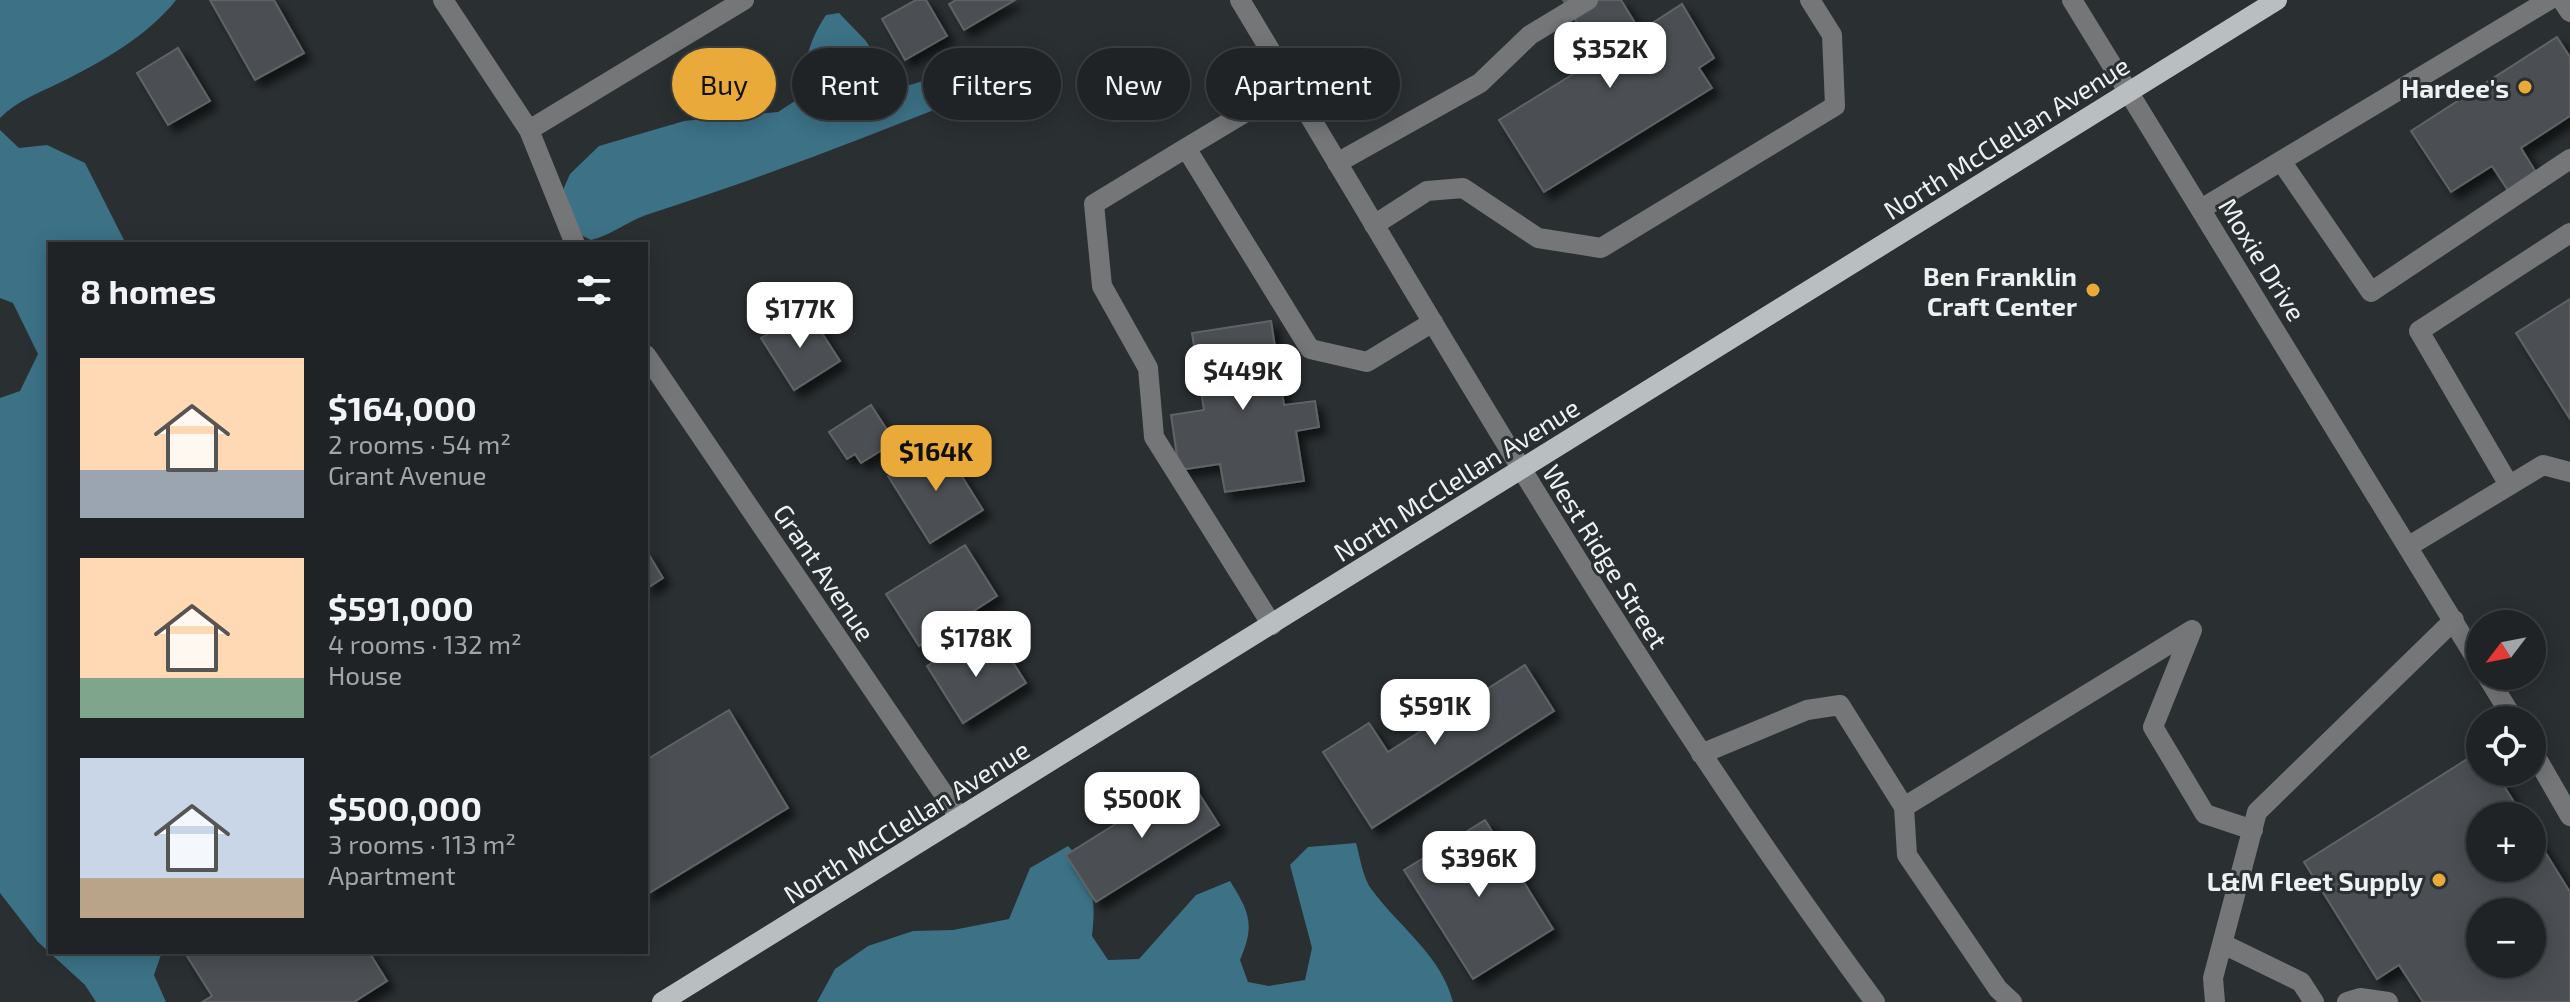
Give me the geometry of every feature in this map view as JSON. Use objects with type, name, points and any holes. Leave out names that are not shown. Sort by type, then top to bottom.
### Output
[{"type":"main road","name":"North McClellan Avenue","points":[[662,1002],[2277,0]]},
{"type":"street","points":[[443,0],[529,130],[574,242]]},
{"type":"street","points":[[529,130],[744,0]]},
{"type":"street","name":"West Ridge Street","points":[[1240,0],[1269,48]]},
{"type":"street","points":[[1337,163],[1480,83],[1530,35],[1588,0]]},
{"type":"street","points":[[1374,225],[1427,191],[1463,188],[1538,238],[1601,248],[1835,106],[1832,35],[1810,0]]},
{"type":"street","name":"Moxie Drive","points":[[2072,0],[2466,641]]},
{"type":"street","points":[[2201,209],[2549,0]]},
{"type":"street","points":[[2562,0],[2570,12]]},
{"type":"street","points":[[1233,120],[1094,204],[1102,286],[1148,368],[1154,437],[1272,625]]},
{"type":"street","name":"West Ridge Street","points":[[1312,120],[1522,469],[1701,754],[1875,1002]]},
{"type":"street","points":[[1186,148],[1310,349],[1367,362],[1433,322]]},
{"type":"street","points":[[2281,161],[2371,292],[2570,159]]},
{"type":"street","points":[[2509,485],[2419,331],[2570,233]]},
{"type":"street","name":"Grant Avenue","points":[[648,358],[960,818]]},
{"type":"street","points":[[2409,546],[2543,465],[2570,472]]},
{"type":"street","points":[[2214,1002],[2213,978],[2257,812],[2454,620]]},
{"type":"street","points":[[1904,807],[2192,630],[2153,727],[2205,814],[2253,830]]},
{"type":"street","points":[[1701,754],[1807,710],[1840,705],[1904,807],[1907,855],[1998,989],[2012,1002]]},
{"type":"street","points":[[2546,774],[2570,816]]},
{"type":"street","points":[[2223,944],[2301,982],[2314,1002]]},
{"type":"street","points":[[2347,1002],[2360,998],[2388,1002]]},
{"type":"shaded area","points":[[0,0],[176,0],[152,25],[122,48],[21,102],[0,118]]},
{"type":"shaded area","points":[[839,13],[870,48],[810,48],[826,15]]},
{"type":"shaded area","points":[[923,81],[923,114],[809,158],[728,188],[646,215],[599,238],[591,240],[575,232],[563,190],[570,174],[599,146],[684,121],[776,120],[778,112],[792,103],[792,120],[907,120],[907,84]]},
{"type":"shaded area","points":[[0,130],[19,148],[47,145],[85,163],[125,242],[48,242],[48,951],[0,893],[0,398],[20,391],[38,354],[13,303],[0,298]]},
{"type":"shaded area","points":[[1356,843],[1369,885],[1429,956],[1447,985],[1453,1002],[817,1002],[835,969],[868,946],[913,931],[953,930],[1009,919],[1030,868],[1068,846],[1088,877],[1094,911],[1092,936],[1108,960],[1139,959],[1196,895],[1230,881],[1248,919],[1248,937],[1240,960],[1248,982],[1269,986],[1305,980],[1312,948],[1290,865],[1308,847]]},
{"type":"shaded area","points":[[51,954],[161,954],[154,975],[166,1002],[96,1002],[85,985]]},
{"type":"building","points":[[210,0],[274,0],[304,53],[255,80]]},
{"type":"building","points":[[916,0],[926,0],[947,36],[907,59],[907,48],[898,48],[882,19]]},
{"type":"building","points":[[956,0],[1015,0],[964,30],[949,4]]},
{"type":"building","points":[[1563,0],[1621,0],[1640,31],[1682,4],[1714,58],[1699,68],[1712,88],[1544,192],[1499,120],[1599,58]]},
{"type":"building","name":"Hardee's","points":[[2557,37],[2570,57],[2570,116],[2521,148],[2537,174],[2509,192],[2492,166],[2451,192],[2411,131]]},
{"type":"building","points":[[178,48],[210,101],[168,125],[137,73]]},
{"type":"building","points":[[2570,299],[2570,419],[2516,333]]},
{"type":"building","points":[[807,310],[840,361],[794,390],[761,338]]},
{"type":"building","points":[[1271,321],[1284,405],[1315,401],[1319,427],[1296,431],[1304,481],[1225,492],[1220,464],[1179,470],[1171,415],[1204,410],[1192,333]]},
{"type":"building","points":[[871,405],[895,442],[861,463],[855,454],[847,459],[829,432]]},
{"type":"building","points":[[941,443],[983,510],[930,543],[888,476]]},
{"type":"building","points":[[965,545],[997,596],[919,646],[886,594]]},
{"type":"building","points":[[648,553],[663,578],[648,588]]},
{"type":"building","points":[[999,640],[1026,683],[963,723],[927,666],[959,646],[968,660]]},
{"type":"building","points":[[1525,665],[1554,711],[1372,828],[1323,752],[1369,723],[1388,752]]},
{"type":"building","points":[[729,710],[788,808],[648,894],[648,759]]},
{"type":"building","name":"L&M Fleet Supply","points":[[2466,760],[2466,786],[2504,786],[2514,802],[2466,802],[2466,882],[2546,882],[2546,853],[2570,892],[2570,1002],[2423,1002],[2399,965],[2377,979],[2304,862]]},
{"type":"building","points":[[1189,778],[1219,825],[1096,902],[1066,855]]},
{"type":"building","points":[[1485,820],[1553,929],[1473,979],[1404,870]]},
{"type":"building","points":[[186,954],[370,954],[387,981],[354,1002],[202,1002],[212,996]]},
{"type":"place","name":"Hardee's","points":[[2525,87]]},
{"type":"place","name":"Ben Franklin Craft Center","points":[[2093,290]]},
{"type":"place","name":"L&M Fleet Supply","points":[[2439,880]]}]
